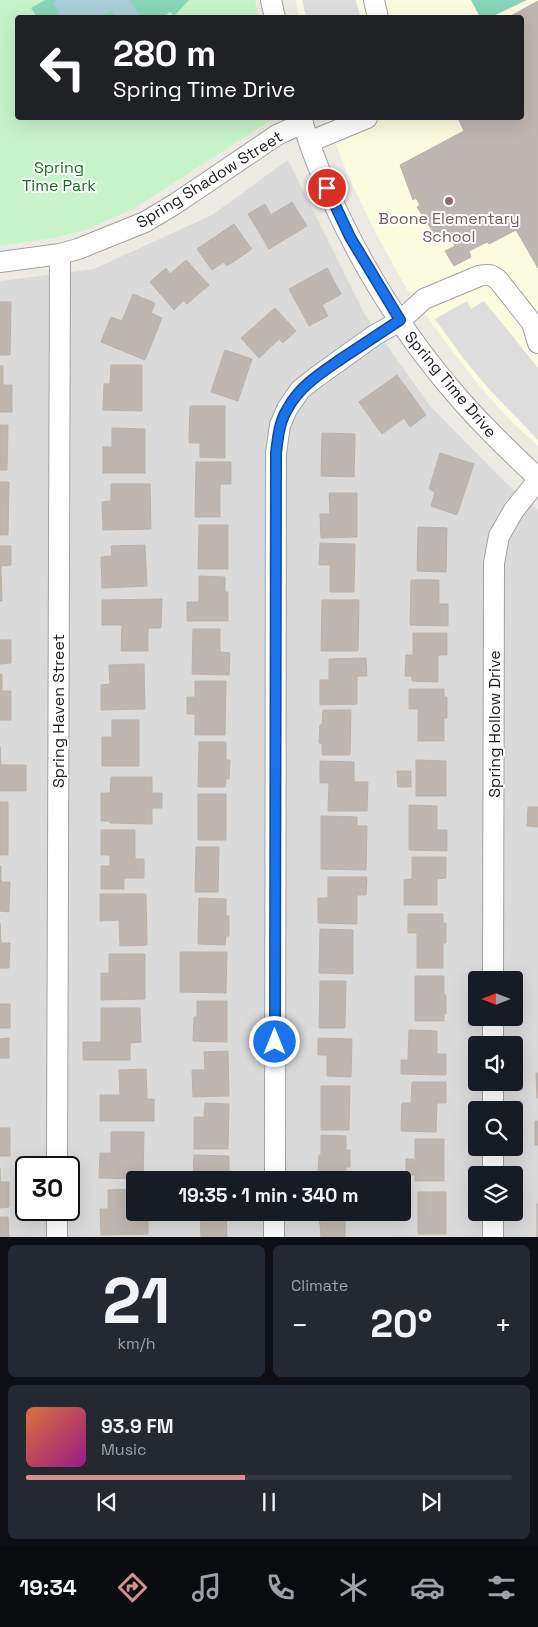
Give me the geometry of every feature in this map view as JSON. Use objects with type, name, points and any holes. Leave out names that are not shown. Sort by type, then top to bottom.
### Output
[{"type":"street","points":[[271,0],[274,15]]},
{"type":"street","points":[[374,0],[377,15]]},
{"type":"street","name":"Spring Shadow Street","points":[[0,262],[60,254],[78,249],[145,222],[277,135],[304,128],[354,120]]},
{"type":"street","name":"Spring Time Drive","points":[[304,128],[321,174],[350,237],[400,320],[457,396],[538,479]]},
{"type":"street","name":"Spring Haven Street","points":[[57,1156],[60,254]]},
{"type":"street","points":[[274,1171],[276,453],[280,425],[287,409],[300,390],[315,378],[400,320],[424,299],[488,274],[494,276],[499,281],[535,326],[538,343]]},
{"type":"street","name":"Spring Hollow Drive","points":[[494,971],[494,563],[499,536],[514,510],[538,479]]},
{"type":"street","points":[[56,1237],[57,1221]]},
{"type":"street","points":[[274,1221],[274,1237]]},
{"type":"street","points":[[493,1221],[493,1237]]},
{"type":"shaded area","name":"Boone Elementary School","points":[[296,0],[538,0],[538,446],[510,420],[482,389],[407,289],[374,230],[347,173],[327,120],[524,120],[524,15],[299,15]]},
{"type":"shaded area","points":[[302,0],[356,0],[360,15],[306,15]]},
{"type":"shaded area","points":[[288,160],[364,313],[430,406],[506,483],[538,510],[538,1237],[0,1237],[0,281],[94,269],[212,215]]},
{"type":"shaded area","points":[[467,301],[471,309],[484,301],[538,368],[538,440],[489,389],[435,319]]},
{"type":"green space","name":"Spring Time Park","points":[[0,0],[255,0],[258,15],[15,15],[15,120],[271,120],[135,208],[85,230],[53,238],[0,246]]},
{"type":"green space","points":[[45,0],[189,0],[175,15],[170,12],[166,15],[36,15],[31,8]]},
{"type":"green space","points":[[471,0],[527,0],[495,15],[479,15]]},
{"type":"water","points":[[57,0],[130,0],[139,15],[114,15],[111,11],[103,15],[60,15],[53,3]]},
{"type":"building","points":[[538,1],[538,268],[516,230],[489,244],[487,242],[469,251],[471,257],[454,266],[445,251],[455,246],[447,230],[435,235],[417,207],[420,205],[416,198],[413,200],[400,165],[464,131],[459,120],[524,120],[524,15],[512,15]]},
{"type":"building","points":[[292,202],[307,226],[269,249],[248,214],[265,204],[271,215]]},
{"type":"building","points":[[234,224],[252,249],[227,266],[224,262],[212,270],[197,249]]},
{"type":"building","points":[[186,260],[209,285],[187,304],[184,300],[174,310],[150,282],[166,268],[170,274]]},
{"type":"building","points":[[327,268],[341,294],[322,305],[328,316],[309,326],[289,289]]},
{"type":"building","points":[[133,294],[155,303],[151,313],[162,318],[145,360],[101,342],[111,317],[122,321]]},
{"type":"building","points":[[0,302],[11,302],[10,355],[0,355]]},
{"type":"building","points":[[275,308],[296,331],[283,343],[279,339],[259,358],[241,338]]},
{"type":"building","points":[[225,350],[252,359],[238,401],[211,392]]},
{"type":"building","points":[[111,365],[142,365],[142,411],[103,410],[104,384],[110,384]]},
{"type":"building","points":[[0,366],[3,366],[3,385],[12,385],[12,412],[0,412]]},
{"type":"building","points":[[397,375],[426,415],[410,427],[404,418],[382,434],[359,402]]},
{"type":"building","points":[[190,406],[225,406],[225,458],[200,457],[200,443],[189,443]]},
{"type":"building","points":[[0,425],[8,425],[7,470],[0,470]]},
{"type":"building","points":[[112,428],[145,429],[145,473],[103,473],[103,447],[112,447]]},
{"type":"building","points":[[322,433],[355,434],[354,477],[321,476]]},
{"type":"building","points":[[440,453],[474,464],[457,515],[431,506],[435,492],[429,489]]},
{"type":"building","points":[[196,462],[231,462],[231,484],[220,484],[220,517],[195,517]]},
{"type":"building","points":[[0,482],[9,482],[8,535],[0,535]]},
{"type":"building","points":[[111,484],[150,484],[151,529],[103,530],[102,502],[111,501]]},
{"type":"building","points":[[329,493],[357,493],[357,537],[321,538],[320,514],[330,514]]},
{"type":"building","points":[[199,525],[228,525],[228,569],[198,569]]},
{"type":"building","points":[[418,527],[447,528],[446,572],[417,571]]},
{"type":"building","points":[[320,543],[355,544],[354,592],[330,592],[330,565],[319,565]]},
{"type":"building","points":[[145,545],[147,586],[102,588],[101,557],[112,556],[111,546]]},
{"type":"building","points":[[0,546],[11,546],[11,565],[1,566],[2,601],[0,601]]},
{"type":"building","points":[[199,576],[225,577],[225,592],[228,592],[228,621],[187,621],[187,602],[199,602]]},
{"type":"building","points":[[411,580],[439,580],[439,604],[448,604],[448,626],[410,625]]},
{"type":"building","points":[[162,599],[161,628],[148,628],[148,651],[121,651],[122,625],[102,625],[102,600]]},
{"type":"building","points":[[322,600],[359,600],[358,651],[321,651]]},
{"type":"building","points":[[193,629],[220,629],[220,652],[230,653],[229,675],[192,674]]},
{"type":"building","points":[[413,633],[447,633],[447,655],[438,655],[438,682],[412,681],[412,676],[405,676],[406,655],[413,655]]},
{"type":"building","points":[[0,640],[11,640],[11,663],[0,664]]},
{"type":"building","points":[[366,658],[367,676],[357,676],[357,704],[320,705],[320,680],[329,680],[329,659]]},
{"type":"building","points":[[144,664],[145,709],[101,710],[101,685],[110,684],[109,665]]},
{"type":"building","points":[[0,674],[2,674],[2,691],[11,691],[11,720],[0,720]]},
{"type":"building","points":[[195,681],[226,681],[225,735],[195,735],[195,714],[187,714],[187,697],[195,697]]},
{"type":"building","points":[[409,689],[444,689],[444,697],[447,697],[447,718],[444,718],[444,741],[418,741],[418,709],[409,709]]},
{"type":"building","points":[[323,710],[351,710],[350,755],[322,755],[322,743],[319,743]]},
{"type":"building","points":[[112,720],[139,720],[139,766],[102,766],[102,737],[112,737]]},
{"type":"building","points":[[199,742],[226,742],[226,760],[230,760],[229,779],[226,779],[225,787],[198,787]]},
{"type":"building","points":[[0,746],[1,765],[26,765],[26,791],[0,791]]},
{"type":"building","points":[[416,760],[446,761],[446,796],[416,796]]},
{"type":"building","points":[[320,761],[354,762],[354,782],[368,782],[367,811],[328,811],[329,783],[320,783]]},
{"type":"building","points":[[397,771],[411,771],[411,787],[398,787]]},
{"type":"building","points":[[111,777],[152,777],[152,793],[162,793],[162,808],[152,808],[152,824],[101,821],[101,793],[110,793]]},
{"type":"building","points":[[198,794],[226,794],[226,840],[198,840]]},
{"type":"building","points":[[0,802],[8,802],[8,855],[0,855]]},
{"type":"building","points":[[409,805],[437,806],[437,830],[447,830],[447,851],[409,850]]},
{"type":"building","points":[[528,807],[538,807],[538,827],[527,826]]},
{"type":"building","points":[[321,816],[357,817],[357,826],[367,826],[366,870],[321,869]]},
{"type":"building","points":[[101,830],[135,830],[135,859],[144,859],[144,878],[124,878],[124,889],[101,889],[101,866],[110,866],[110,855],[101,855]]},
{"type":"building","points":[[196,847],[219,847],[218,892],[195,892]]},
{"type":"building","points":[[412,857],[446,857],[446,878],[437,879],[437,905],[404,905],[404,880],[412,879]]},
{"type":"building","points":[[0,866],[1,882],[10,882],[9,912],[0,911]]},
{"type":"building","points":[[328,877],[367,877],[366,895],[357,895],[357,924],[318,923],[318,898],[328,898]]},
{"type":"building","points":[[100,894],[146,894],[147,945],[120,946],[119,920],[100,921]]},
{"type":"building","points":[[199,898],[226,899],[226,916],[229,916],[229,936],[226,936],[225,945],[198,944]]},
{"type":"building","points":[[408,914],[443,914],[443,923],[446,923],[446,943],[443,943],[443,968],[417,968],[417,933],[408,933]]},
{"type":"building","points":[[0,923],[1,943],[10,943],[9,968],[0,968]]},
{"type":"building","points":[[320,929],[353,930],[353,974],[319,973]]},
{"type":"building","points":[[180,952],[227,952],[226,993],[180,992]]},
{"type":"building","points":[[109,954],[145,954],[145,999],[101,1000],[101,973],[109,973]]},
{"type":"building","points":[[415,976],[444,976],[446,1014],[444,1014],[444,1021],[415,1021]]},
{"type":"building","points":[[320,981],[346,981],[345,1028],[319,1028]]},
{"type":"building","points":[[197,1001],[227,1001],[227,1042],[193,1041],[194,1017],[197,1017]]},
{"type":"building","points":[[0,1004],[10,1004],[10,1028],[0,1028]]},
{"type":"building","points":[[101,1008],[140,1008],[141,1042],[130,1043],[130,1060],[83,1060],[83,1042],[101,1042]]},
{"type":"building","points":[[409,1030],[437,1031],[437,1054],[446,1054],[446,1075],[401,1074],[401,1060],[408,1060]]},
{"type":"building","points":[[9,1038],[9,1058],[0,1058],[0,1039]]},
{"type":"building","points":[[318,1038],[352,1039],[351,1077],[327,1076],[327,1055],[318,1055]]},
{"type":"building","points":[[228,1051],[229,1096],[193,1097],[192,1070],[205,1070],[204,1052]]},
{"type":"building","points":[[146,1069],[147,1099],[154,1099],[154,1121],[100,1121],[100,1095],[120,1095],[119,1070]]},
{"type":"building","points":[[536,1073],[538,1073],[538,1098],[537,1098]]},
{"type":"building","points":[[412,1082],[446,1082],[446,1103],[437,1103],[436,1132],[401,1131],[402,1103],[411,1103]]},
{"type":"building","points":[[321,1086],[350,1086],[349,1130],[321,1130]]},
{"type":"building","points":[[205,1103],[229,1104],[228,1149],[194,1149],[194,1117],[204,1117]]},
{"type":"building","points":[[535,1121],[538,1121],[538,1145],[535,1145]]},
{"type":"building","points":[[0,1128],[10,1128],[10,1156],[0,1156]]},
{"type":"building","points":[[111,1132],[144,1132],[143,1171],[126,1171],[126,1179],[99,1178],[100,1153],[111,1153]]},
{"type":"building","points":[[321,1135],[346,1136],[346,1150],[350,1150],[350,1167],[346,1167],[346,1171],[318,1171],[319,1155],[321,1155]]},
{"type":"building","points":[[415,1139],[444,1139],[444,1181],[415,1181],[415,1175],[411,1175],[411,1171],[406,1171],[406,1159],[415,1159]]},
{"type":"building","points":[[194,1155],[229,1156],[229,1171],[193,1171]]},
{"type":"building","points":[[0,1182],[9,1182],[9,1207],[0,1208]]},
{"type":"building","points":[[126,1189],[126,1221],[148,1221],[148,1234],[101,1235],[100,1209],[108,1209],[108,1190]]},
{"type":"building","points":[[418,1192],[446,1192],[446,1234],[418,1234]]},
{"type":"building","points":[[538,1204],[538,1237],[537,1237]]},
{"type":"building","points":[[0,1217],[8,1217],[9,1237],[0,1237]]},
{"type":"building","points":[[200,1221],[226,1221],[227,1237],[201,1237]]},
{"type":"building","points":[[320,1221],[345,1221],[345,1237],[321,1237]]},
{"type":"place","name":"Boone Elementary School","points":[[449,201]]},
{"type":"route","points":[[275,1042],[276,453],[280,425],[287,409],[300,390],[400,320],[350,237],[327,188]]}]
